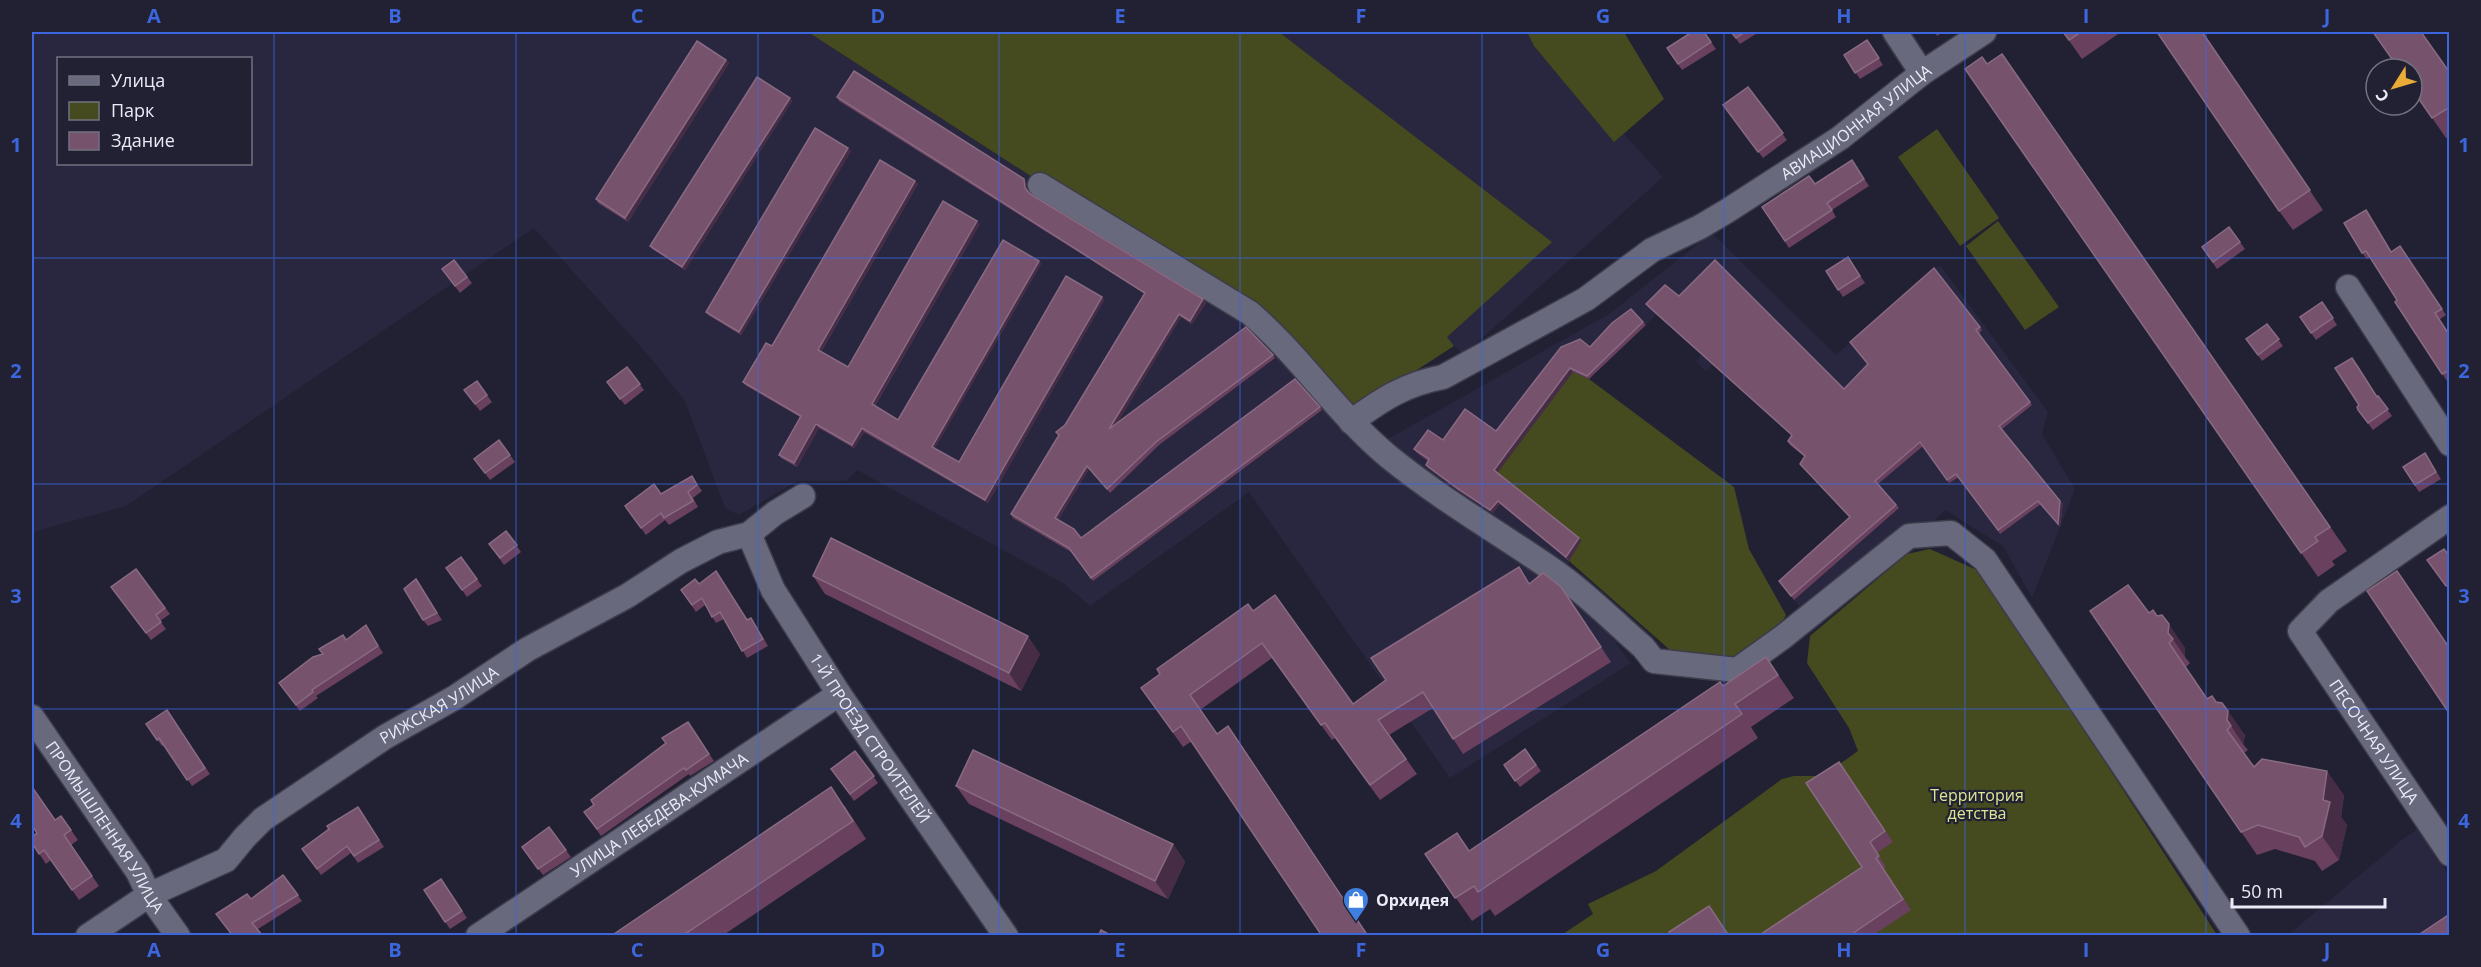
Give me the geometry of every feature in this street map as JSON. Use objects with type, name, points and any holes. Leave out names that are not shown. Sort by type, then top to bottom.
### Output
[{"type":"street","points":[[1894,32],[1922,73]]},
{"type":"street","name":"АВИАЦИОННАЯ УЛИЦА","points":[[1351,422],[1387,396],[1420,381],[1443,377],[1586,299],[1652,250],[1727,211],[1840,138],[1922,73],[1984,32]]},
{"type":"street","points":[[1040,185],[1250,313],[1275,334],[1351,422],[1387,456],[1442,498],[1559,574],[1643,647],[1654,661],[1737,670],[1783,637],[1909,536],[1951,533],[1985,560],[2238,936]]},
{"type":"street","points":[[2348,287],[2450,444]]},
{"type":"street","name":"РИЖСКАЯ УЛИЦА","points":[[88,936],[149,896],[226,860],[244,837],[263,819],[385,737],[454,698],[528,650],[627,596],[681,561],[718,542],[749,534],[775,513],[802,496]]},
{"type":"street","name":"ПЕСОЧНАЯ УЛИЦА","points":[[2450,517],[2329,601],[2300,631],[2450,854]]},
{"type":"street","name":"1-Й ПРОЕЗД СТРОИТЕЛЕЙ","points":[[749,534],[773,590],[839,694],[1006,936]]},
{"type":"street","name":"УЛИЦА ЛЕБЕДЕВА-КУМАЧА","points":[[478,936],[839,694]]},
{"type":"street","name":"ПРОМЫШЛЕННАЯ УЛИЦА","points":[[32,717],[138,872],[149,896],[178,936]]},
{"type":"shaded area","points":[[32,32],[808,32],[1253,320],[1381,443],[1609,314],[1712,233],[1836,355],[1940,265],[2048,412],[2042,434],[2075,489],[2032,598],[2003,546],[1945,510],[1931,523],[1901,528],[1799,606],[1781,584],[1853,520],[1802,467],[1807,459],[1790,445],[1794,438],[1712,365],[1706,371],[1696,362],[1701,355],[1656,315],[1589,379],[1573,372],[1581,541],[1563,573],[1631,663],[1450,778],[1249,492],[1090,606],[1063,583],[857,470],[846,481],[798,481],[739,515],[725,508],[685,401],[649,356],[534,228],[126,506],[32,532]]},
{"type":"shaded area","points":[[1279,32],[1527,32],[1534,46],[1614,141],[1623,133],[1663,177],[1463,355],[1446,337],[1551,242]]},
{"type":"shaded area","points":[[2418,829],[2449,875],[2449,935],[2287,936],[2403,839]]},
{"type":"green space","points":[[808,32],[1279,32],[1552,242],[1447,337],[1454,346],[1341,419],[1253,320]]},
{"type":"green space","points":[[1527,32],[1624,32],[1664,99],[1614,142],[1534,46]]},
{"type":"green space","points":[[1937,129],[1999,218],[1960,246],[1898,157]]},
{"type":"green space","points":[[1998,221],[2059,307],[2025,330],[1966,246]]},
{"type":"green space","points":[[1573,372],[1589,379],[1734,487],[1749,549],[1786,615],[1777,631],[1729,660],[1678,657],[1569,561],[1581,541],[1497,473]]},
{"type":"green space","name":"Территория детства","points":[[1930,549],[1979,571],[2217,935],[1560,936],[1593,914],[1588,904],[1656,871],[1782,779],[1794,776],[1823,776],[1858,751],[1849,728],[1807,663],[1810,636],[1907,554]]},
{"type":"building","points":[[1692,32],[1704,32],[1711,42],[1678,64],[1667,48]]},
{"type":"building","points":[[1731,32],[1745,32],[1736,38]]},
{"type":"building","points":[[2063,32],[2081,32],[2069,40]]},
{"type":"building","points":[[2157,32],[2202,32],[2310,190],[2279,211]]},
{"type":"building","points":[[2373,32],[2421,32],[2450,73],[2450,107],[2432,118],[2424,106],[2424,57],[2391,57]]},
{"type":"building","points":[[1867,40],[1879,58],[1855,73],[1844,55]]},
{"type":"building","points":[[697,41],[726,60],[625,218],[596,199]]},
{"type":"building","points":[[2002,54],[2330,527],[2315,537],[2318,541],[2301,553],[1965,69],[1982,57],[1987,64]]},
{"type":"building","points":[[854,71],[1024,179],[1025,188],[1030,194],[1203,299],[1190,321],[1179,314],[1109,429],[1246,327],[1273,355],[1156,442],[1107,489],[1087,466],[1055,518],[1074,529],[1081,538],[1295,379],[1320,407],[1091,578],[1069,548],[1011,514],[1059,435],[1056,432],[1065,425],[1145,293],[837,97]]},
{"type":"building","points":[[757,77],[790,98],[682,267],[650,246]]},
{"type":"building","points":[[1748,87],[1783,133],[1758,152],[1723,105]]},
{"type":"building","points":[[815,128],[848,148],[739,332],[706,312]]},
{"type":"building","points":[[880,160],[915,181],[818,350],[848,367],[943,201],[977,221],[872,404],[898,420],[1003,240],[1039,261],[932,447],[959,462],[1066,276],[1102,297],[985,500],[862,428],[852,445],[816,424],[794,463],[779,455],[801,416],[743,382],[766,343],[772,346]]},
{"type":"building","points":[[1852,160],[1864,179],[1827,203],[1832,210],[1785,241],[1762,207],[1809,176],[1815,184]]},
{"type":"building","points":[[2366,210],[2391,252],[2400,246],[2442,309],[2435,313],[2450,336],[2450,370],[2442,374],[2395,302],[2397,300],[2366,251],[2362,253],[2344,223]]},
{"type":"building","points":[[2229,227],[2240,242],[2213,262],[2202,247]]},
{"type":"building","points":[[1848,257],[1860,276],[1838,290],[1826,271]]},
{"type":"building","points":[[454,260],[467,277],[455,286],[442,269]]},
{"type":"building","points":[[1715,260],[1844,389],[1868,364],[1850,342],[1934,268],[1980,327],[1976,330],[2030,402],[1999,426],[2060,501],[2058,524],[2038,501],[1998,530],[1956,474],[1947,480],[1920,442],[1875,481],[1896,505],[1791,596],[1779,581],[1850,517],[1800,464],[1805,456],[1788,441],[1792,435],[1646,304],[1665,285],[1679,296]]},
{"type":"building","points":[[2322,302],[2333,318],[2311,333],[2300,317]]},
{"type":"building","points":[[1631,309],[1643,322],[1587,376],[1570,368],[1494,470],[1579,538],[1566,557],[1498,501],[1490,510],[1457,488],[1426,465],[1429,459],[1414,449],[1428,430],[1443,440],[1465,409],[1496,431],[1561,347],[1580,339],[1590,347],[1612,323]]},
{"type":"building","points":[[2267,324],[2279,339],[2258,355],[2246,339]]},
{"type":"building","points":[[2352,358],[2377,397],[2388,409],[2368,423],[2358,410],[2359,405],[2335,368]]},
{"type":"building","points":[[627,367],[640,384],[620,399],[607,382]]},
{"type":"building","points":[[477,381],[487,395],[475,404],[464,390]]},
{"type":"building","points":[[499,440],[510,455],[485,473],[474,459]]},
{"type":"building","points":[[2425,453],[2436,472],[2415,485],[2403,467]]},
{"type":"building","points":[[692,476],[697,485],[688,492],[693,501],[664,518],[661,513],[641,528],[625,506],[654,484],[661,494]]},
{"type":"building","points":[[506,531],[517,545],[500,558],[489,544]]},
{"type":"building","points":[[831,538],[1028,636],[1009,673],[813,576]]},
{"type":"building","points":[[2444,549],[2450,557],[2450,583],[2446,586],[2427,560]]},
{"type":"building","points":[[461,557],[477,579],[462,590],[446,568]]},
{"type":"building","points":[[1519,567],[1529,584],[1543,573],[1561,587],[1601,647],[1453,739],[1423,692],[1378,720],[1406,759],[1370,785],[1325,723],[1321,725],[1262,643],[1190,695],[1217,734],[1228,726],[1368,936],[1322,936],[1181,726],[1173,732],[1141,688],[1160,674],[1157,669],[1248,604],[1253,611],[1275,595],[1353,704],[1386,680],[1371,658]]},
{"type":"building","points":[[136,569],[165,608],[156,615],[161,622],[146,633],[111,587]]},
{"type":"building","points":[[716,571],[747,620],[751,618],[763,639],[742,651],[720,612],[712,617],[702,598],[692,605],[681,590],[695,579],[699,584]]},
{"type":"building","points":[[2397,571],[2450,649],[2450,709],[2447,710],[2367,591]]},
{"type":"building","points":[[416,579],[437,613],[423,620],[404,589]]},
{"type":"building","points":[[2128,585],[2149,613],[2153,610],[2157,616],[2162,615],[2169,624],[2168,633],[2173,639],[2169,643],[2207,699],[2212,696],[2228,711],[2227,720],[2231,726],[2227,730],[2254,767],[2262,759],[2327,771],[2323,800],[2330,802],[2322,836],[2305,847],[2299,837],[2258,825],[2241,832],[2090,611]]},
{"type":"building","points":[[366,625],[378,646],[312,690],[313,692],[296,705],[279,683],[313,657],[323,654],[319,649],[343,635],[346,640]]},
{"type":"building","points":[[1766,657],[1778,675],[1735,704],[1742,714],[1478,892],[1474,886],[1455,898],[1425,854],[1457,833],[1469,851],[1720,682],[1723,686]]},
{"type":"building","points":[[167,710],[205,768],[187,780],[159,738],[157,740],[146,724]]},
{"type":"building","points":[[688,722],[709,754],[686,770],[684,768],[597,829],[584,812],[594,805],[591,800],[666,743],[662,738]]},
{"type":"building","points":[[1525,749],[1536,765],[1515,781],[1504,765]]},
{"type":"building","points":[[973,750],[1173,844],[1155,881],[956,786]]},
{"type":"building","points":[[855,751],[874,776],[850,794],[831,769]]},
{"type":"building","points":[[1839,762],[1885,831],[1870,842],[1879,856],[1876,858],[1903,899],[1849,936],[1758,936],[1862,867],[1806,783]]},
{"type":"building","points":[[32,787],[55,820],[61,816],[71,830],[64,835],[92,876],[72,890],[44,850],[39,854],[32,843],[32,837],[37,833],[32,825]]},
{"type":"building","points":[[831,787],[853,821],[682,936],[611,936]]},
{"type":"building","points":[[358,807],[379,840],[354,856],[347,846],[317,869],[302,849],[329,829],[327,826]]},
{"type":"building","points":[[549,827],[566,850],[538,869],[522,847]]},
{"type":"building","points":[[283,875],[298,895],[252,923],[263,936],[233,936],[216,914],[247,894],[251,899]]},
{"type":"building","points":[[441,879],[462,911],[445,922],[424,890]]},
{"type":"building","points":[[1709,906],[1729,936],[1672,936],[1669,932]]},
{"type":"building","points":[[2450,914],[2450,936],[2417,936]]},
{"type":"building","points":[[1101,930],[1112,936],[1098,936]]},
{"type":"place","name":"Орхидея","points":[[1356,923]]}]
